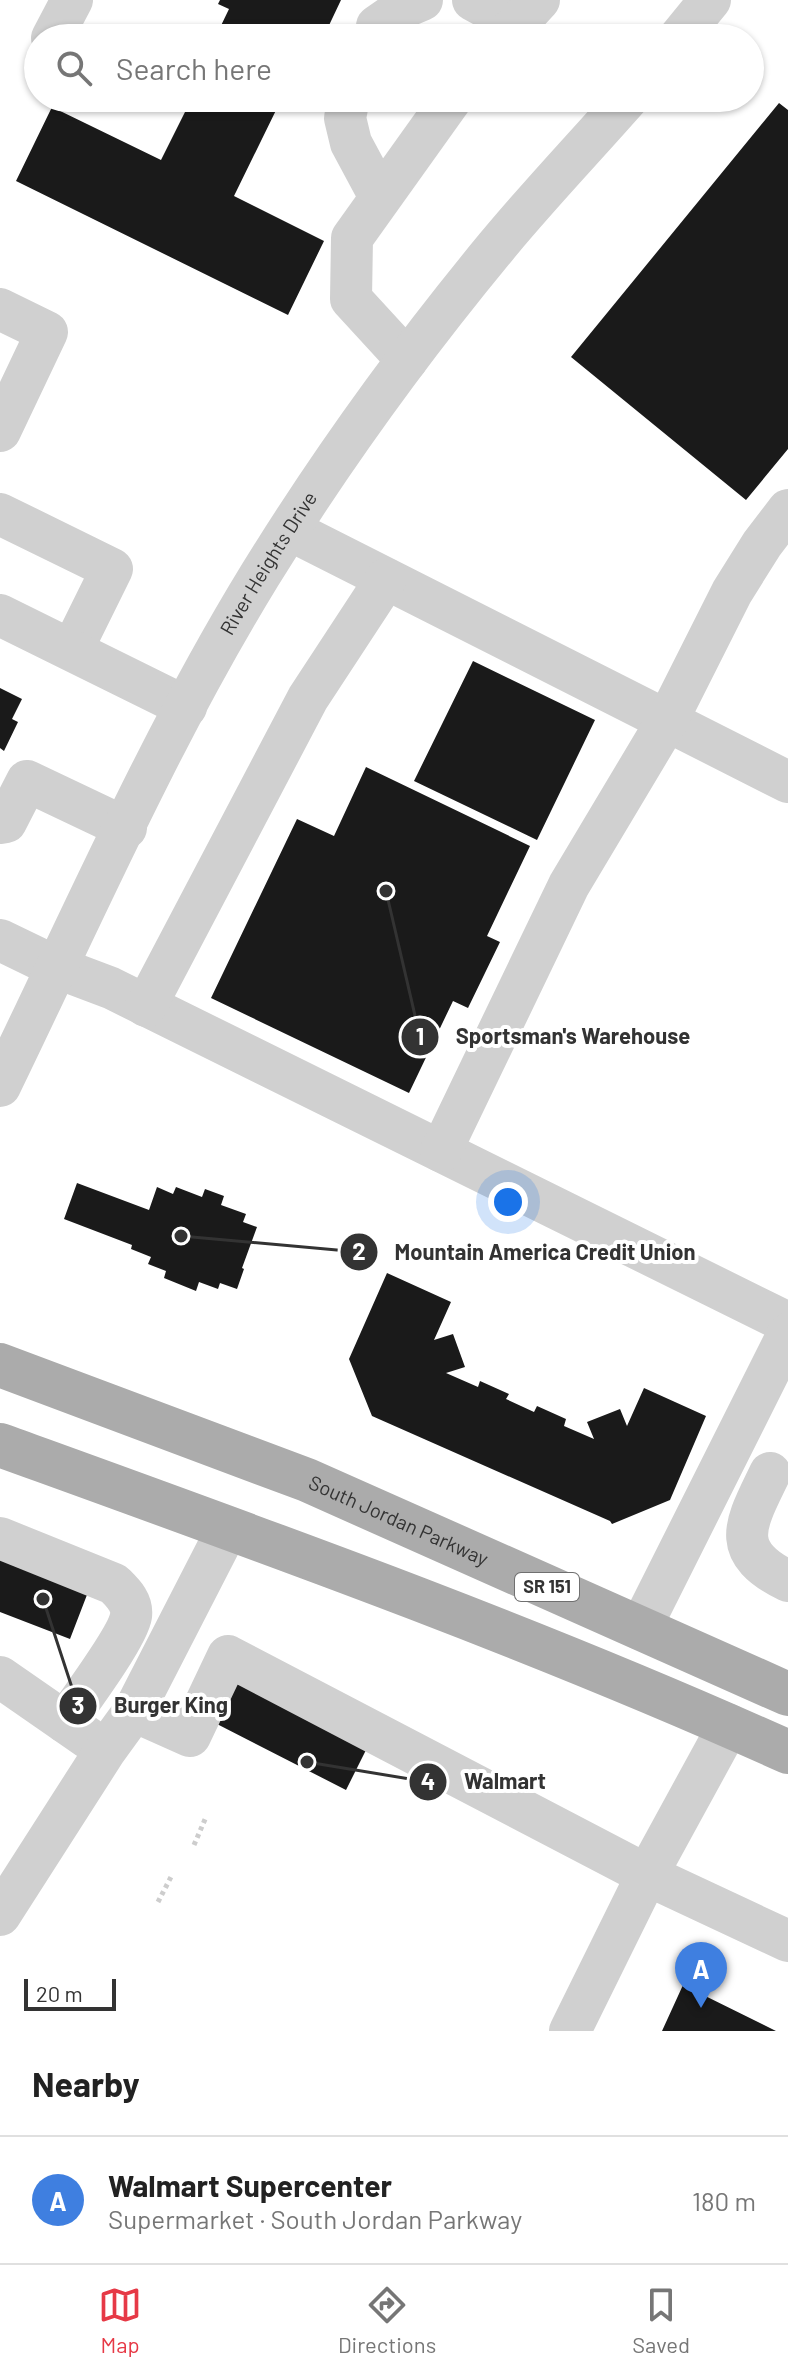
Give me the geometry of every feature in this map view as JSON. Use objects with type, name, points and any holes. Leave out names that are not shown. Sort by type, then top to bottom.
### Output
[{"type":"main road","name":"South Jordan Parkway","points":[[0,1365],[307,1480],[788,1694]]},
{"type":"main road","points":[[0,1445],[548,1650],[788,1752]]},
{"type":"street","points":[[59,24],[72,0]]},
{"type":"street","points":[[380,24],[403,8],[422,0]]},
{"type":"street","points":[[473,0],[520,21]]},
{"type":"street","points":[[690,24],[710,0]]},
{"type":"street","points":[[346,112],[351,143],[380,197]]},
{"type":"street","points":[[407,360],[351,299],[352,238],[442,112]]},
{"type":"street","name":"River Heights Drive","points":[[0,1086],[186,707],[234,619],[290,530],[407,360],[499,244],[616,112]]},
{"type":"street","points":[[0,309],[47,332],[0,431]]},
{"type":"street","points":[[441,1151],[569,885],[667,721],[732,592],[788,510]]},
{"type":"street","points":[[0,514],[112,569],[72,650]]},
{"type":"street","points":[[290,530],[788,782]]},
{"type":"street","points":[[146,1006],[308,698],[386,579]]},
{"type":"street","points":[[0,615],[186,707]]},
{"type":"street","points":[[0,823],[6,822],[27,781],[126,828]]},
{"type":"street","points":[[0,940],[58,968],[111,988],[788,1323]]},
{"type":"street","points":[[640,1629],[788,1334]]},
{"type":"street","points":[[729,1453],[779,1478],[752,1512],[747,1528],[747,1545],[756,1561],[788,1581]]},
{"type":"street","points":[[0,1915],[134,1711],[228,1528]]},
{"type":"street","points":[[0,1538],[104,1579],[128,1598],[131,1615],[118,1642],[76,1706]]},
{"type":"street","points":[[134,1711],[190,1736],[228,1656],[647,1875],[788,1941]]},
{"type":"street","points":[[0,1677],[76,1706],[105,1751]]},
{"type":"street","points":[[570,2031],[647,1875],[729,1725]]},
{"type":"path","points":[[194,1845],[206,1817]]},
{"type":"path","points":[[158,1902],[172,1875]]},
{"type":"building","points":[[220,0],[341,0],[330,24],[222,24],[229,9],[218,4]]},
{"type":"building","points":[[779,103],[788,110],[788,449],[746,500],[571,357]]},
{"type":"building","points":[[50,112],[62,112],[161,160],[185,112],[275,112],[234,196],[324,241],[288,315],[16,181]]},
{"type":"building","points":[[473,661],[595,720],[537,840],[414,781]]},
{"type":"building","points":[[0,688],[22,699],[12,719],[18,722],[4,751],[0,748]]},
{"type":"building","points":[[366,767],[530,846],[487,936],[500,942],[468,1008],[453,1001],[409,1093],[211,998],[297,819],[334,836]]},
{"type":"building","points":[[77,1183],[149,1210],[157,1187],[173,1194],[176,1187],[202,1197],[205,1189],[224,1196],[221,1205],[246,1214],[243,1222],[257,1227],[237,1289],[220,1283],[218,1289],[199,1282],[196,1291],[164,1278],[166,1271],[148,1264],[151,1257],[131,1249],[132,1245],[64,1219]]},
{"type":"building","points":[[387,1273],[451,1302],[434,1340],[453,1334],[465,1367],[446,1373],[478,1387],[480,1381],[509,1394],[506,1399],[534,1412],[537,1406],[566,1419],[564,1426],[594,1439],[587,1422],[620,1409],[627,1426],[644,1388],[706,1416],[670,1500],[612,1524],[372,1416],[349,1359]]},
{"type":"building","points":[[0,1552],[90,1587],[70,1639],[0,1612]]},
{"type":"building","points":[[239,1675],[370,1742],[346,1790],[215,1723]]},
{"type":"building","points":[[683,1985],[776,2031],[662,2031]]},
{"type":"place","name":"Sportsman's Warehouse","points":[[386,891]]},
{"type":"place","name":"Mountain America Credit Union","points":[[181,1236]]},
{"type":"place","name":"Burger King","points":[[43,1599]]},
{"type":"place","name":"Walmart","points":[[307,1762]]},
{"type":"place","name":"Walmart Supercenter","points":[[701,2008]]}]
